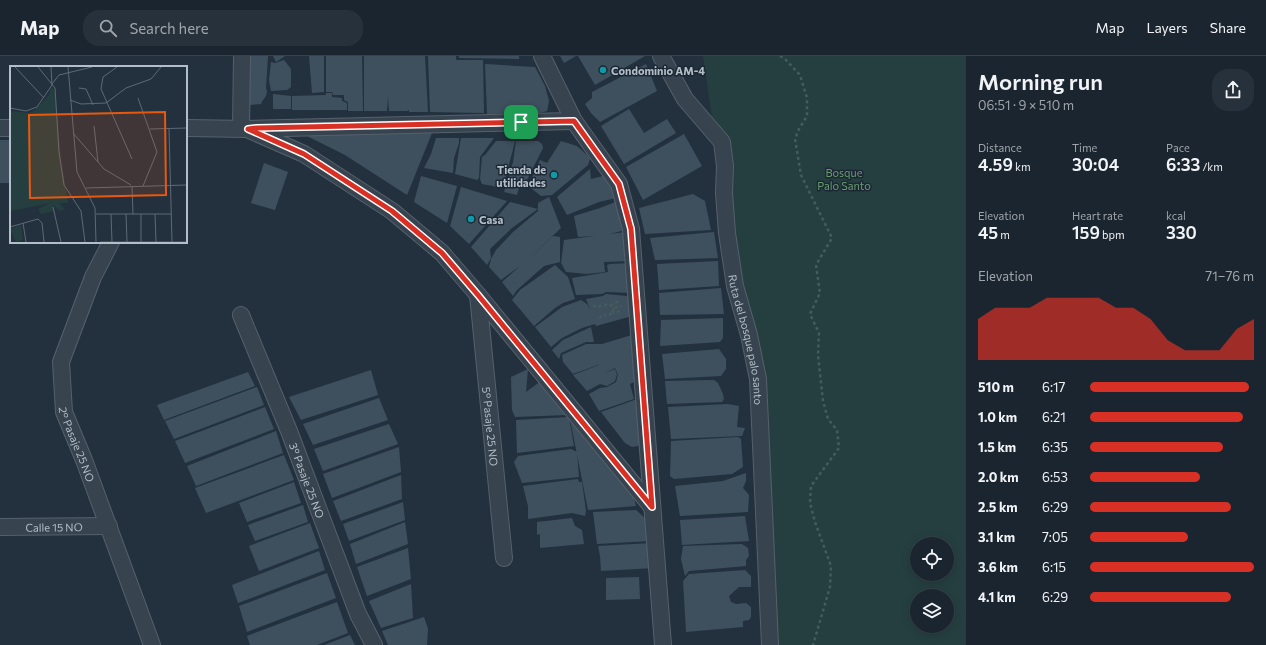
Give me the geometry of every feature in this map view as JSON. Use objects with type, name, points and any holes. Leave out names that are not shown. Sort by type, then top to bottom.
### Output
[{"type":"street","points":[[242,56],[244,129]]},
{"type":"street","points":[[542,56],[574,121],[619,184],[631,229],[663,645]]},
{"type":"street","name":"Ruta del bosque palo santo","points":[[661,56],[685,99],[722,142],[725,166],[724,193],[729,241],[736,286],[749,335],[758,379],[770,645]]},
{"type":"street","points":[[187,128],[244,129],[574,121]]},
{"type":"street","points":[[244,129],[304,154],[392,211],[442,253],[652,507]]},
{"type":"street","name":"2° Pasaje 25 NO","points":[[110,243],[93,277],[61,362],[64,412],[109,526],[152,645]]},
{"type":"street","name":"5° Pasaje 25 NO","points":[[478,295],[504,558]]},
{"type":"street","name":"3° Pasaje 25 NO","points":[[241,315],[289,431],[358,614],[374,645]]},
{"type":"street","name":"Calle 15 NO","points":[[0,527],[109,526]]},
{"type":"path","points":[[780,56],[785,59],[800,75],[808,98],[807,116],[795,139],[801,175],[832,238],[816,265],[820,293],[810,314],[819,333],[818,355],[823,401],[828,419],[837,430],[839,448],[811,486],[810,503],[815,522],[831,566],[830,587],[814,645]]},
{"type":"path","points":[[611,306],[613,303],[624,300],[623,298]]},
{"type":"path","points":[[594,305],[609,304],[614,313],[622,312]]},
{"type":"path","points":[[601,318],[600,317],[611,314],[613,310],[623,306]]},
{"type":"green space","name":"Bosque Palo Santo","points":[[703,56],[966,56],[966,645],[770,645],[759,465],[744,333]]},
{"type":"building","points":[[249,56],[268,56],[267,91],[266,96],[261,103],[262,104],[248,105]]},
{"type":"building","points":[[273,56],[285,56],[276,62]]},
{"type":"building","points":[[309,56],[324,56],[324,92],[312,93]]},
{"type":"building","points":[[326,56],[362,56],[363,111],[348,111],[348,102],[344,100],[344,95],[333,95],[332,92],[326,92]]},
{"type":"building","points":[[364,56],[425,56],[428,112],[409,112],[409,110],[389,111],[388,96],[387,111],[364,111]]},
{"type":"building","points":[[428,56],[456,56],[456,60],[483,60],[484,113],[430,112]]},
{"type":"building","points":[[459,56],[519,56],[519,59],[459,58]]},
{"type":"building","points":[[560,56],[576,56],[564,63]]},
{"type":"building","name":"Condominio AM-4","points":[[578,56],[645,56],[595,85]]},
{"type":"building","points":[[284,60],[291,69],[291,87],[287,90],[271,91],[269,80],[271,62],[275,63]]},
{"type":"building","points":[[485,64],[535,67],[545,86],[549,101],[547,111],[539,113],[487,114]]},
{"type":"building","points":[[646,64],[657,91],[600,122],[585,104],[592,98],[592,92]]},
{"type":"building","points":[[326,93],[332,93],[332,97],[342,98],[342,101],[347,103],[347,110],[292,110],[292,96],[326,95]]},
{"type":"building","points":[[273,94],[291,96],[291,109],[273,109]]},
{"type":"building","points":[[629,109],[644,133],[667,119],[676,133],[624,164],[601,126]]},
{"type":"building","points":[[367,131],[432,133],[407,195],[345,155],[305,135]]},
{"type":"building","points":[[684,134],[702,166],[643,200],[626,167]]},
{"type":"building","points":[[436,138],[459,138],[459,143],[454,158],[453,173],[424,168],[431,154]]},
{"type":"building","points":[[461,138],[494,138],[480,157],[479,178],[477,180],[455,174]]},
{"type":"building","points":[[0,140],[10,140],[10,183],[0,183]]},
{"type":"building","points":[[496,141],[515,141],[503,188],[482,184],[480,179],[482,157]]},
{"type":"building","points":[[516,141],[538,141],[542,144],[543,148],[525,184],[519,188],[517,195],[504,192],[513,162]]},
{"type":"building","name":"Tienda de utilidades","points":[[561,141],[577,146],[590,159],[588,165],[552,195],[541,196],[528,186],[540,160],[547,163]]},
{"type":"building","points":[[264,163],[288,172],[275,210],[251,203]]},
{"type":"building","points":[[590,169],[591,179],[603,176],[612,188],[616,198],[599,202],[567,215],[557,197]]},
{"type":"building","points":[[421,176],[457,186],[447,223],[414,202]]},
{"type":"building","name":"Casa","points":[[461,187],[507,201],[469,244],[450,226]]},
{"type":"building","points":[[693,194],[705,201],[711,230],[645,234],[639,208]]},
{"type":"building","points":[[549,197],[561,228],[523,264],[553,236],[560,237],[560,262],[544,266],[517,290],[513,296],[502,282],[520,266],[501,280],[489,267],[491,259],[496,250],[513,232],[538,211],[538,203]]},
{"type":"building","points":[[618,201],[625,230],[610,234],[625,232],[631,261],[604,262],[605,272],[587,274],[566,272],[561,263],[564,240],[594,236],[578,237],[574,216]]},
{"type":"building","points":[[510,202],[538,209],[512,228],[490,249],[491,258],[487,265],[471,247]]},
{"type":"building","points":[[714,232],[718,258],[655,260],[650,238]]},
{"type":"building","points":[[718,261],[719,286],[659,290],[657,264]]},
{"type":"building","points":[[631,263],[633,293],[606,292],[602,294],[576,295],[572,278],[608,272],[607,265],[610,264]]},
{"type":"building","points":[[555,265],[568,277],[575,299],[563,303],[555,308],[534,326],[512,300],[520,290]]},
{"type":"building","points":[[721,288],[724,314],[660,315],[659,293]]},
{"type":"building","points":[[606,294],[629,297],[636,315],[596,326],[595,324],[582,328],[562,338],[551,347],[535,327],[562,307],[581,300],[587,304],[590,309],[586,299],[603,296]]},
{"type":"building","points":[[723,318],[723,338],[720,342],[660,346],[661,320]]},
{"type":"building","points":[[591,327],[594,342],[586,342],[561,353],[559,359],[552,350],[563,340]]},
{"type":"building","points":[[635,334],[638,380],[630,384],[634,399],[599,411],[589,394],[600,388],[607,387],[616,382],[618,375],[615,368],[605,373],[615,369],[617,375],[615,381],[607,386],[600,384],[587,391],[573,375],[599,365],[596,364],[598,365],[573,374],[563,362],[562,355],[586,344],[602,344]]},
{"type":"building","points":[[719,349],[726,359],[726,369],[721,376],[665,379],[662,354]]},
{"type":"building","points":[[528,369],[526,392],[541,381],[567,415],[515,417],[512,410],[511,377]]},
{"type":"building","points":[[371,370],[378,395],[301,420],[289,397]]},
{"type":"building","points":[[248,372],[255,386],[164,420],[157,405]]},
{"type":"building","points":[[714,380],[718,383],[723,394],[724,399],[722,402],[667,404],[665,381]]},
{"type":"building","points":[[257,387],[264,405],[174,439],[165,421]]},
{"type":"building","points":[[379,398],[388,420],[313,445],[303,424]]},
{"type":"building","points":[[640,398],[642,443],[638,446],[632,447],[625,443],[601,412]]},
{"type":"building","points":[[728,404],[739,406],[737,427],[745,428],[742,436],[671,439],[668,407]]},
{"type":"building","points":[[265,407],[274,429],[185,463],[175,441]]},
{"type":"building","points":[[569,414],[634,498],[636,506],[588,510]]},
{"type":"building","points":[[569,417],[574,446],[517,453],[516,420]]},
{"type":"building","points":[[389,424],[398,444],[323,471],[314,449]]},
{"type":"building","points":[[276,431],[283,453],[196,486],[187,466]]},
{"type":"building","points":[[738,437],[741,439],[743,467],[732,474],[674,479],[670,476],[671,441]]},
{"type":"building","points":[[399,447],[401,472],[332,498],[323,474]]},
{"type":"building","points":[[571,449],[577,452],[579,477],[522,483],[514,462],[518,456]]},
{"type":"building","points":[[284,455],[294,480],[206,513],[195,488]]},
{"type":"building","points":[[746,473],[746,481],[743,488],[749,495],[748,512],[680,516],[675,486],[723,481]]},
{"type":"building","points":[[401,475],[402,499],[341,521],[333,501]]},
{"type":"building","points":[[578,479],[579,482],[582,482],[586,511],[585,516],[572,513],[528,519],[528,506],[523,486]]},
{"type":"building","points":[[294,482],[301,503],[247,522],[239,503]]},
{"type":"building","points":[[403,502],[405,520],[349,541],[343,524]]},
{"type":"building","points":[[303,505],[308,522],[255,541],[248,525]]},
{"type":"building","points":[[636,510],[647,520],[650,541],[597,544],[593,512]]},
{"type":"building","points":[[745,516],[749,541],[682,545],[680,520]]},
{"type":"building","points":[[572,518],[575,526],[582,530],[584,544],[540,548],[540,534],[537,535],[537,522]]},
{"type":"building","points":[[405,522],[408,544],[356,564],[350,544]]},
{"type":"building","points":[[310,523],[319,548],[259,571],[249,546]]},
{"type":"building","points":[[652,543],[654,568],[601,571],[598,546]]},
{"type":"building","points":[[742,544],[748,548],[749,556],[746,560],[746,566],[689,571],[685,576],[681,559],[683,546]]},
{"type":"building","points":[[408,548],[411,579],[367,596],[357,567]]},
{"type":"building","points":[[319,551],[325,570],[238,603],[232,585]]},
{"type":"building","points":[[745,570],[751,576],[751,587],[739,587],[729,596],[731,602],[736,604],[746,603],[751,607],[751,617],[749,620],[743,621],[743,627],[686,632],[683,581],[689,574]]},
{"type":"building","points":[[327,573],[336,598],[247,632],[239,606]]},
{"type":"building","points":[[639,577],[640,599],[606,600],[606,578]]},
{"type":"building","points":[[411,584],[413,618],[381,628],[369,601]]},
{"type":"building","points":[[337,602],[348,633],[317,645],[250,645],[247,636]]},
{"type":"building","points":[[424,617],[428,629],[427,645],[388,645],[382,631]]},
{"type":"building","points":[[350,635],[355,645],[324,645]]},
{"type":"place","name":"Condominio AM-4","points":[[603,70]]},
{"type":"place","name":"Tienda de utilidades","points":[[554,175]]},
{"type":"place","name":"Casa","points":[[471,219]]},
{"type":"route","points":[[574,121],[619,184],[631,229],[652,507],[442,253],[392,211],[304,154],[248,129],[521,122],[574,121]]}]
